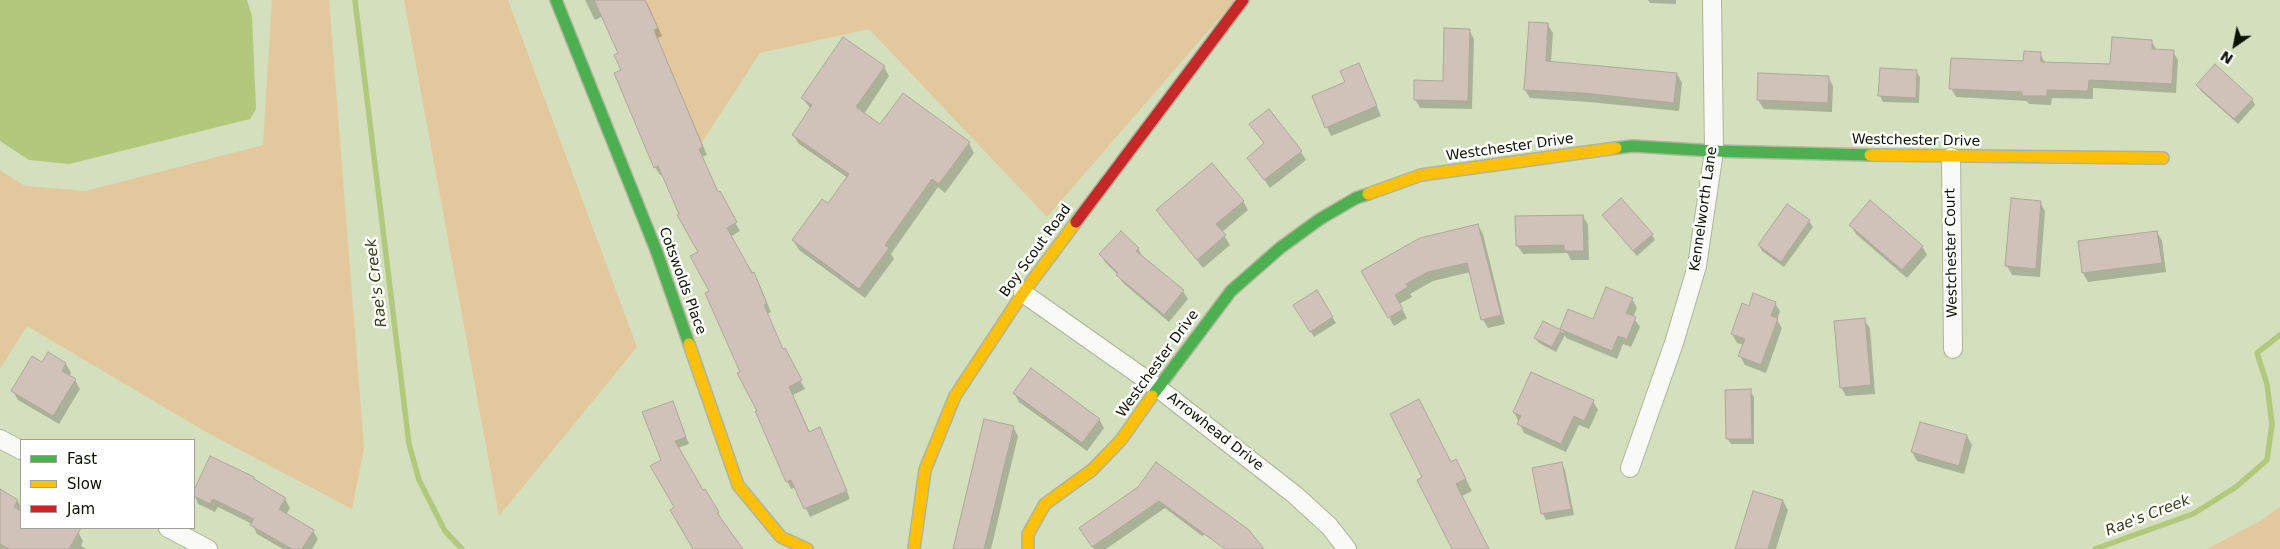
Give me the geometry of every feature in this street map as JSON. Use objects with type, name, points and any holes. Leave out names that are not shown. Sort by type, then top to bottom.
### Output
[{"type":"street","name":"Cotswolds Place","points":[[556,0],[656,250],[738,485],[780,537],[807,549]]},
{"type":"street","name":"Boy Scout Road","points":[[914,549],[925,470],[955,396],[1022,293],[1243,0]]},
{"type":"street","name":"Kennelworth Lane","points":[[1630,468],[1674,343],[1697,266],[1714,151],[1712,0]]},
{"type":"street","name":"Westchester Drive","points":[[1028,549],[1028,534],[1045,504],[1092,470],[1121,440],[1231,291],[1280,248],[1320,219],[1356,198],[1421,175],[1633,146],[1714,151],[1951,157],[2163,158]]},
{"type":"street","name":"Westchester Court","points":[[1951,157],[1953,349]]},
{"type":"street","name":"Arrowhead Drive","points":[[1022,293],[1158,388],[1295,494],[1329,526],[1347,549]]},
{"type":"street","points":[[0,439],[20,449]]},
{"type":"street","points":[[170,529],[208,549]]},
{"type":"shaded area","points":[[0,0],[247,0],[252,16],[256,109],[250,119],[69,164],[29,160],[0,141]]},
{"type":"shaded area","points":[[272,0],[329,0],[364,448],[352,509],[208,433],[27,326],[0,369],[0,170],[25,186],[86,191],[263,145]]},
{"type":"shaded area","points":[[404,0],[508,0],[637,347],[499,516]]},
{"type":"shaded area","points":[[629,0],[1235,0],[1047,217],[869,29],[760,53],[695,153]]},
{"type":"shaded area","points":[[2280,507],[2280,549],[2207,549],[2260,521]]},
{"type":"building","points":[[594,0],[645,0],[658,28],[654,30],[703,147],[699,149],[718,192],[720,191],[737,222],[727,228],[752,273],[754,272],[767,304],[764,305],[783,349],[785,348],[802,380],[789,387],[809,432],[820,427],[847,491],[804,509],[791,480],[786,482],[755,411],[757,411],[737,373],[740,372],[705,293],[709,291],[690,256],[698,252],[677,215],[679,214],[658,166],[654,168],[614,73],[621,70],[614,55],[618,53]]},
{"type":"building","points":[[1529,22],[1548,23],[1546,61],[1677,73],[1674,103],[1583,93],[1524,90]]},
{"type":"building","points":[[1444,28],[1470,29],[1468,101],[1414,100],[1414,80],[1443,81]]},
{"type":"building","points":[[843,37],[885,66],[856,107],[880,124],[903,93],[970,142],[939,184],[932,179],[885,245],[889,248],[859,289],[792,240],[822,199],[828,203],[849,174],[792,135],[812,105],[801,98]]},
{"type":"building","points":[[2112,37],[2152,40],[2152,49],[2174,50],[2172,84],[2089,80],[2088,91],[2047,90],[2047,96],[2022,96],[2022,92],[1949,89],[1951,58],[2023,61],[2024,51],[2041,52],[2041,62],[2110,64]]},
{"type":"building","points":[[1359,63],[1377,106],[1325,128],[1312,96],[1345,82],[1340,71]]},
{"type":"building","points":[[2215,64],[2253,99],[2234,119],[2196,85]]},
{"type":"building","points":[[1880,68],[1917,70],[1916,98],[1878,96]]},
{"type":"building","points":[[1758,73],[1829,76],[1828,103],[1757,100]]},
{"type":"building","points":[[1269,109],[1302,151],[1264,180],[1247,158],[1264,143],[1249,124]]},
{"type":"building","points":[[1212,163],[1244,201],[1216,224],[1226,235],[1197,260],[1156,210]]},
{"type":"building","points":[[1621,198],[1653,234],[1633,251],[1602,215]]},
{"type":"building","points":[[2011,198],[2041,201],[2036,269],[2005,266]]},
{"type":"building","points":[[1870,200],[1923,246],[1902,270],[1849,225]]},
{"type":"building","points":[[1787,204],[1810,220],[1781,262],[1758,245]]},
{"type":"building","points":[[1583,215],[1584,251],[1564,251],[1564,245],[1516,246],[1515,216]]},
{"type":"building","points":[[1478,224],[1501,315],[1481,320],[1467,263],[1428,272],[1406,284],[1408,287],[1395,295],[1403,309],[1388,318],[1361,271],[1420,238]]},
{"type":"building","points":[[1121,231],[1139,248],[1136,251],[1184,290],[1164,315],[1116,275],[1118,273],[1099,254]]},
{"type":"building","points":[[2157,231],[2162,263],[2082,273],[2078,241]]},
{"type":"building","points":[[1606,287],[1633,298],[1626,313],[1636,317],[1627,339],[1618,336],[1612,351],[1560,329],[1568,309],[1593,319]]},
{"type":"building","points":[[1317,290],[1333,317],[1310,332],[1293,305]]},
{"type":"building","points":[[1753,293],[1776,302],[1771,316],[1778,318],[1761,365],[1738,356],[1745,339],[1731,334],[1742,303],[1749,306]]},
{"type":"building","points":[[1865,318],[1871,385],[1840,388],[1834,321]]},
{"type":"building","points":[[1543,321],[1561,330],[1552,347],[1534,338]]},
{"type":"building","points":[[48,352],[66,363],[62,371],[76,379],[53,416],[11,391],[32,356],[42,362]]},
{"type":"building","points":[[1031,368],[1100,419],[1082,443],[1013,393]]},
{"type":"building","points":[[1531,372],[1594,400],[1584,421],[1574,416],[1561,444],[1517,424],[1521,416],[1513,412]]},
{"type":"building","points":[[1751,389],[1752,439],[1726,439],[1725,390]]},
{"type":"building","points":[[1419,399],[1451,462],[1456,459],[1466,479],[1456,484],[1489,549],[1452,549],[1417,480],[1422,477],[1390,414]]},
{"type":"building","points":[[673,401],[686,437],[675,441],[703,490],[705,489],[719,512],[717,513],[743,549],[693,549],[670,510],[674,507],[650,466],[661,460],[642,412]]},
{"type":"building","points":[[984,419],[1014,426],[984,549],[953,549]]},
{"type":"building","points":[[1920,422],[1967,435],[1959,466],[1911,452]]},
{"type":"building","points":[[210,456],[254,477],[254,479],[286,498],[279,509],[314,530],[302,549],[292,549],[250,525],[254,519],[213,499],[210,504],[195,496],[195,488]]},
{"type":"building","points":[[1156,462],[1249,530],[1264,549],[1225,549],[1159,501],[1092,547],[1079,528],[1138,487]]},
{"type":"building","points":[[1562,462],[1571,509],[1541,514],[1532,468]]},
{"type":"building","points":[[0,489],[18,500],[14,507],[20,510],[20,529],[80,529],[69,549],[9,549],[0,544]]},
{"type":"building","points":[[1753,491],[1783,500],[1768,549],[1735,549]]},
{"type":"waterway","name":"Rae's Creek","points":[[355,0],[409,444],[419,480],[445,531],[462,549]]},
{"type":"waterway","name":"Rae's Creek","points":[[2095,549],[2193,514],[2236,487],[2267,460],[2272,424],[2267,384],[2257,353],[2280,335]]},
{"type":"traffic: fast","points":[[556,0],[656,250],[689,344]]},
{"type":"traffic: fast","points":[[1616,148],[1633,146],[1714,151],[1870,155]]},
{"type":"traffic: fast","points":[[1152,396],[1231,291],[1280,248],[1320,219],[1356,198],[1368,194]]},
{"type":"traffic: slow","points":[[1368,194],[1421,175],[1616,148]]},
{"type":"traffic: slow","points":[[1870,155],[2163,158]]},
{"type":"traffic: slow","points":[[914,549],[925,470],[955,396],[1023,293],[1076,222]]},
{"type":"traffic: slow","points":[[689,344],[738,485],[781,537],[807,549]]},
{"type":"traffic: slow","points":[[1028,549],[1028,534],[1045,504],[1092,470],[1121,440],[1152,396]]},
{"type":"traffic: jam","points":[[1076,222],[1243,0]]}]
